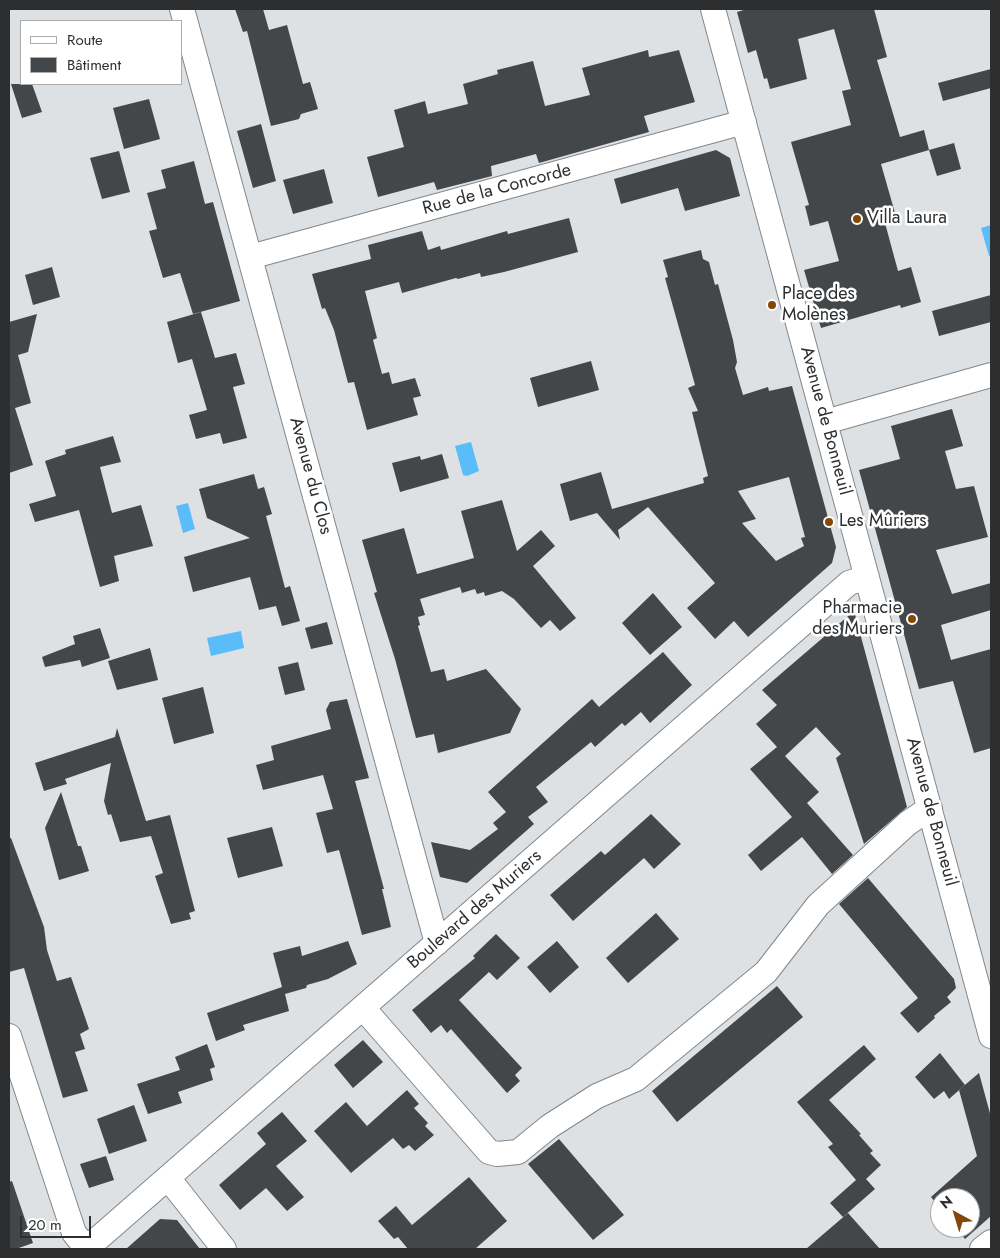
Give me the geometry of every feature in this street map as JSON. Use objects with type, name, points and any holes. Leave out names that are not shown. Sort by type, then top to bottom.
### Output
[{"type":"street","name":"Avenue du Clos","points":[[182,9],[437,943]]},
{"type":"street","name":"Avenue de Bonneuil","points":[[713,9],[930,808],[982,969],[991,1036]]},
{"type":"street","name":"Rue de la Concorde","points":[[250,257],[744,122]]},
{"type":"street","points":[[825,422],[991,375]]},
{"type":"street","name":"Boulevard des Muriers","points":[[86,1249],[849,583],[867,577]]},
{"type":"street","points":[[363,1008],[489,1152],[497,1154],[518,1152],[550,1126],[597,1096],[636,1079],[766,972],[818,904],[908,824],[930,808]]},
{"type":"street","points":[[9,1036],[74,1233],[86,1249]]},
{"type":"street","points":[[168,1178],[224,1249]]},
{"type":"street","points":[[982,1249],[991,1242]]},
{"type":"water","points":[[991,225],[991,257],[989,256],[981,228]]},
{"type":"water","points":[[471,442],[479,471],[467,476],[463,475],[455,446]]},
{"type":"water","points":[[188,503],[195,529],[183,533],[176,506]]},
{"type":"water","points":[[241,631],[244,648],[211,656],[207,638]]},
{"type":"building","points":[[235,9],[263,9],[269,30],[287,25],[303,84],[310,82],[318,109],[301,114],[299,119],[271,126],[247,31],[243,32]]},
{"type":"building","points":[[747,9],[874,9],[887,57],[877,60],[900,137],[924,130],[929,150],[881,164],[897,220],[885,223],[898,271],[911,267],[921,302],[901,308],[900,305],[821,328],[804,270],[839,261],[828,221],[810,226],[805,206],[809,205],[791,142],[851,125],[842,91],[851,89],[834,29],[798,39],[807,79],[770,89],[767,78],[764,79],[756,50],[748,53],[737,12]]},
{"type":"building","points":[[648,50],[649,57],[679,50],[695,102],[644,116],[649,132],[539,163],[536,154],[491,166],[492,176],[437,190],[434,182],[378,197],[367,157],[404,147],[394,110],[425,101],[428,114],[468,104],[463,84],[498,74],[497,70],[533,61],[545,106],[590,95],[582,68]]},
{"type":"building","points":[[991,69],[991,88],[943,101],[938,83]]},
{"type":"building","points":[[11,84],[32,85],[42,112],[22,118]]},
{"type":"building","points":[[149,99],[160,139],[124,149],[113,108]]},
{"type":"building","points":[[261,124],[276,181],[253,188],[237,131]]},
{"type":"building","points":[[954,143],[961,169],[937,176],[929,150]]},
{"type":"building","points":[[716,150],[730,158],[740,196],[685,211],[678,188],[621,204],[614,179]]},
{"type":"building","points":[[119,151],[130,192],[102,199],[90,158]]},
{"type":"building","points":[[194,161],[205,204],[213,202],[240,301],[193,314],[180,273],[163,278],[149,231],[157,229],[147,193],[166,188],[161,170]]},
{"type":"building","points":[[324,169],[333,203],[293,214],[283,180]]},
{"type":"building","points":[[569,218],[578,252],[504,272],[481,277],[480,273],[402,293],[399,282],[365,291],[377,338],[373,340],[382,374],[389,372],[392,384],[415,378],[421,396],[413,398],[418,415],[367,430],[354,382],[348,383],[334,330],[325,308],[322,309],[312,274],[371,259],[368,245],[422,231],[428,250],[440,246],[441,250],[507,231],[508,234]]},
{"type":"building","points":[[701,250],[703,259],[709,262],[715,285],[718,284],[733,340],[737,362],[735,368],[743,395],[768,387],[769,391],[792,386],[836,547],[832,563],[748,637],[734,621],[715,639],[687,608],[715,583],[648,507],[618,530],[620,540],[597,513],[570,521],[560,484],[601,472],[612,509],[704,483],[703,478],[708,476],[692,412],[698,411],[688,388],[695,385],[665,278],[668,277],[663,260]],"holes":[[[789,477],[805,537],[801,538],[804,546],[776,561],[742,523],[756,519],[738,491]]]},
{"type":"building","points":[[52,267],[60,297],[33,305],[25,275]]},
{"type":"building","points":[[991,295],[991,322],[939,336],[932,311]]},
{"type":"building","points":[[201,312],[215,358],[236,353],[245,384],[233,387],[247,438],[223,444],[220,433],[196,439],[189,415],[207,410],[192,359],[178,363],[167,322]]},
{"type":"building","points":[[37,314],[28,352],[18,355],[31,403],[15,408],[33,465],[9,473],[9,322]]},
{"type":"building","points":[[591,361],[599,390],[538,407],[530,378]]},
{"type":"building","points":[[952,409],[963,446],[945,451],[956,489],[974,486],[988,537],[936,550],[952,594],[991,583],[991,610],[941,625],[951,660],[991,649],[991,748],[974,753],[953,681],[919,689],[859,470],[900,459],[891,426]]},
{"type":"building","points":[[113,436],[121,462],[100,467],[112,513],[141,505],[153,546],[114,556],[119,581],[100,587],[79,510],[35,522],[29,504],[56,496],[45,461],[66,454],[65,450]]},
{"type":"building","points":[[442,454],[449,478],[400,492],[392,463],[420,456],[421,460]]},
{"type":"building","points":[[254,474],[258,489],[264,487],[272,514],[266,516],[285,588],[290,586],[300,621],[282,626],[276,606],[259,610],[250,577],[193,592],[184,557],[250,538],[207,518],[199,489]]},
{"type":"building","points":[[502,500],[517,551],[541,530],[555,546],[533,566],[576,618],[560,631],[550,620],[541,628],[514,599],[502,591],[485,596],[484,592],[477,594],[475,589],[462,593],[460,587],[420,599],[425,615],[418,617],[420,625],[418,626],[431,672],[444,669],[447,681],[486,669],[521,709],[510,733],[438,753],[434,734],[416,738],[395,659],[374,593],[377,592],[362,540],[404,528],[417,574],[474,558],[461,511]]},
{"type":"building","points":[[653,593],[682,627],[650,655],[622,623]]},
{"type":"building","points":[[854,611],[907,807],[864,844],[836,758],[841,754],[816,727],[785,756],[819,792],[807,803],[853,855],[832,874],[802,837],[761,871],[748,855],[792,817],[750,769],[777,747],[756,724],[777,705],[762,690]]},
{"type":"building","points":[[327,622],[333,644],[311,649],[305,628]]},
{"type":"building","points":[[100,628],[110,658],[82,667],[80,660],[45,667],[42,657],[75,644],[73,636]]},
{"type":"building","points":[[150,648],[158,680],[117,690],[108,661]]},
{"type":"building","points":[[663,652],[692,685],[650,723],[641,712],[625,726],[622,723],[595,747],[591,742],[536,787],[548,802],[528,817],[534,824],[467,883],[440,877],[431,842],[470,850],[498,829],[493,823],[506,812],[488,792],[592,699],[599,707]]},
{"type":"building","points":[[298,662],[305,690],[285,695],[278,667]]},
{"type":"building","points":[[203,687],[214,733],[174,744],[162,698]]},
{"type":"building","points":[[347,699],[369,778],[355,781],[384,889],[382,889],[391,927],[362,935],[339,850],[327,853],[316,813],[333,809],[323,775],[263,790],[256,765],[274,760],[271,746],[331,729],[326,710],[330,702]]},
{"type":"building","points":[[117,728],[146,821],[170,815],[195,911],[189,913],[191,919],[171,924],[155,876],[163,873],[151,836],[120,842],[111,814],[108,815],[104,801],[111,763],[65,779],[67,784],[44,791],[35,763],[115,737]]},
{"type":"building","points":[[61,792],[78,846],[81,846],[89,871],[59,880],[45,828]]},
{"type":"building","points":[[651,814],[681,844],[654,869],[644,858],[573,921],[550,895],[601,851],[605,855]]},
{"type":"building","points":[[272,827],[283,866],[238,878],[227,838]]},
{"type":"building","points":[[9,838],[11,838],[44,927],[47,950],[57,981],[71,977],[89,1029],[80,1034],[85,1049],[75,1052],[88,1091],[63,1098],[24,968],[9,972]]},
{"type":"building","points":[[868,878],[954,979],[956,988],[947,997],[951,1002],[918,1033],[900,1013],[918,998],[839,904]]},
{"type":"building","points":[[656,913],[679,939],[628,983],[606,958]]},
{"type":"building","points":[[496,934],[520,958],[497,980],[489,972],[459,1000],[522,1068],[515,1075],[520,1081],[507,1093],[451,1029],[447,1033],[441,1025],[431,1033],[412,1010],[475,958],[473,956]]},
{"type":"building","points":[[348,941],[357,964],[328,979],[285,994],[289,1011],[243,1025],[245,1030],[216,1041],[207,1013],[282,987],[273,953],[300,946],[302,956]]},
{"type":"building","points":[[557,941],[579,967],[550,993],[527,967]]},
{"type":"building","points":[[777,986],[803,1017],[677,1122],[652,1091]]},
{"type":"building","points":[[363,1040],[383,1062],[353,1088],[334,1065]]},
{"type":"building","points":[[207,1044],[215,1067],[210,1069],[213,1080],[178,1092],[182,1103],[148,1114],[137,1084],[180,1070],[175,1057]]},
{"type":"building","points":[[864,1045],[876,1059],[829,1100],[861,1134],[859,1135],[873,1151],[870,1153],[881,1165],[866,1179],[875,1189],[843,1217],[830,1203],[856,1180],[828,1147],[833,1144],[797,1102]]},
{"type":"building","points":[[940,1053],[965,1085],[949,1099],[944,1091],[934,1099],[915,1077]]},
{"type":"building","points":[[979,1073],[991,1117],[991,1216],[980,1226],[980,1188],[941,1188],[977,1156],[959,1090]]},
{"type":"building","points":[[407,1090],[419,1104],[414,1108],[428,1123],[425,1126],[434,1135],[415,1151],[409,1145],[403,1149],[393,1138],[351,1173],[314,1131],[346,1102],[367,1126]]},
{"type":"building","points":[[134,1105],[147,1141],[109,1154],[97,1119]]},
{"type":"building","points":[[282,1112],[307,1141],[276,1166],[304,1197],[287,1211],[266,1188],[240,1210],[219,1185],[266,1144],[257,1133]]},
{"type":"building","points":[[559,1139],[624,1215],[593,1240],[528,1164]]},
{"type":"building","points":[[106,1156],[114,1180],[89,1188],[80,1164]]},
{"type":"building","points":[[469,1177],[507,1221],[475,1249],[408,1249],[398,1237],[394,1239],[378,1221],[396,1206],[412,1225]]},
{"type":"building","points":[[12,1181],[33,1243],[16,1249],[9,1249],[9,1182]]},
{"type":"building","points":[[848,1213],[880,1249],[806,1249]]},
{"type":"building","points":[[160,1219],[177,1220],[200,1249],[126,1249]]},
{"type":"place","name":"Villa Laura","points":[[857,219]]},
{"type":"place","name":"Place des Molènes","points":[[772,305]]},
{"type":"place","name":"Les Mûriers","points":[[829,522]]},
{"type":"place","name":"Pharmacie des Muriers","points":[[912,619]]}]
